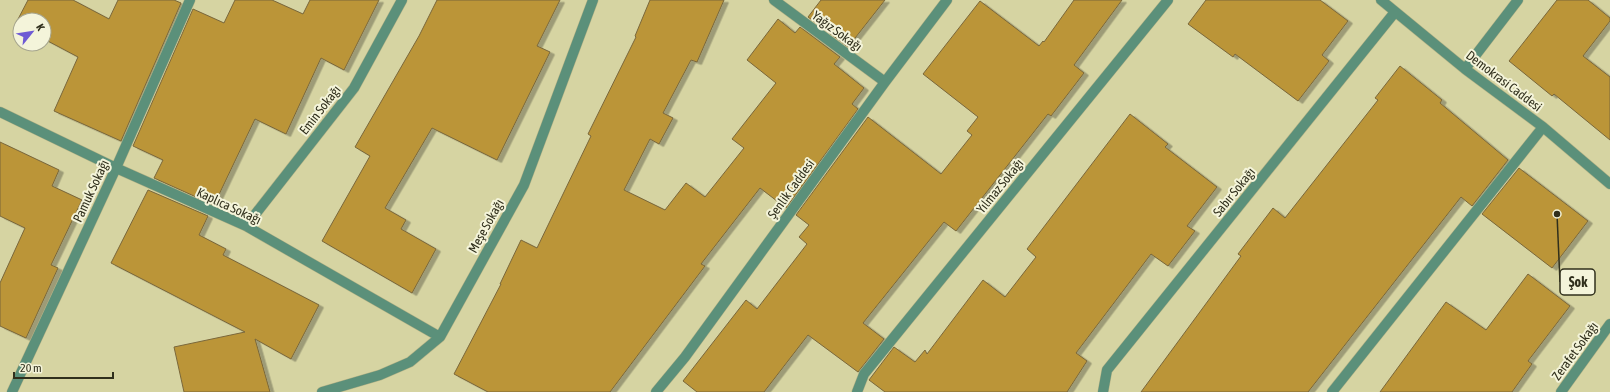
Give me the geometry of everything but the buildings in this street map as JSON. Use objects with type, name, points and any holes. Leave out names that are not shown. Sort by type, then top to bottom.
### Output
[{"type":"street","name":"Pamuk Sokağı","points":[[12,392],[116,168],[190,0]]},
{"type":"street","name":"Emin Sokağı","points":[[246,226],[354,88],[402,0]]},
{"type":"street","name":"Meşe Sokağı","points":[[322,392],[380,375],[410,362],[440,337],[524,185],[593,0]]},
{"type":"street","name":"Yağız Sokağı","points":[[774,0],[885,82]]},
{"type":"street","name":"Şenlik Caddesi","points":[[656,392],[685,357],[885,82],[947,0]]},
{"type":"street","name":"Yılmaz Sokağı","points":[[857,392],[864,374],[1168,0]]},
{"type":"street","name":"Demokrasi Caddesi","points":[[1381,0],[1466,69],[1544,127],[1610,184]]},
{"type":"street","points":[[1466,69],[1518,0]]},
{"type":"street","name":"Sabır Sokağı","points":[[1103,392],[1107,370],[1395,12]]},
{"type":"street","name":"Kaplıca Sokağı","points":[[0,112],[116,168],[246,226],[440,337]]},
{"type":"street","points":[[1332,392],[1544,127]]},
{"type":"street","name":"Zerafet Sokağı","points":[[1561,392],[1610,324]]},
{"type":"place","name":"Şok","points":[[1557,214]]}]
